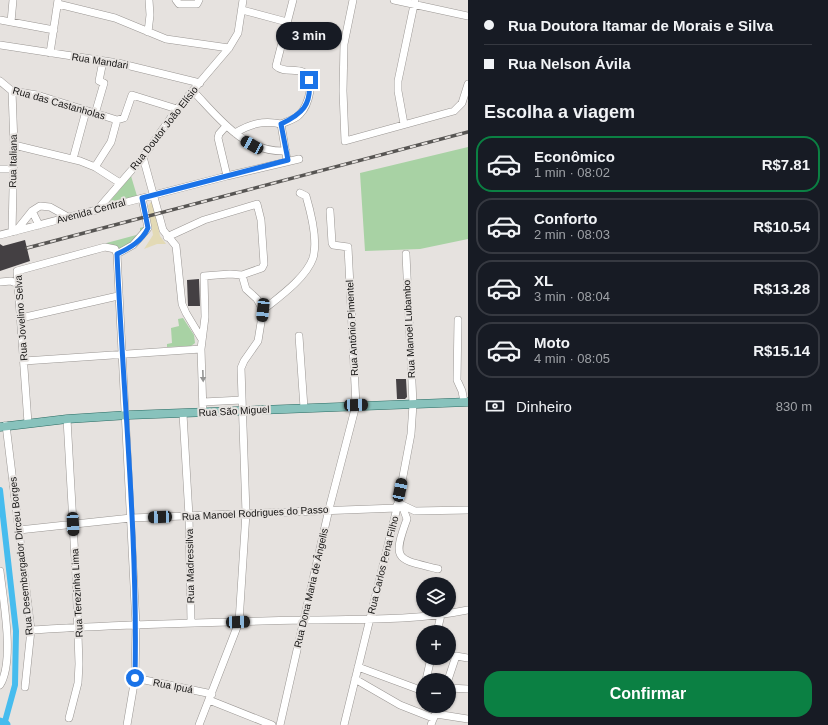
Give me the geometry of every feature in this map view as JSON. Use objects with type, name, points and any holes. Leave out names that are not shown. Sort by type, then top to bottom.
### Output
[{"type":"main road","name":"Rua São Miguel","points":[[3,426],[67,419],[126,415],[183,414],[356,405],[466,402]]},
{"type":"street","points":[[11,22],[13,0]]},
{"type":"street","points":[[148,32],[150,15],[149,0]]},
{"type":"street","points":[[176,0],[179,4],[192,5],[199,2]]},
{"type":"street","name":"Rua Doutor João Elísio","points":[[97,210],[143,157],[177,109],[230,48],[238,33],[243,0]]},
{"type":"street","points":[[234,133],[244,127],[264,121],[281,124],[302,112],[310,93],[309,80],[306,74],[282,69],[276,66],[294,0]]},
{"type":"street","points":[[353,0],[344,44],[343,91],[345,141],[454,110],[462,103],[468,84]]},
{"type":"street","points":[[394,0],[414,2],[468,16]]},
{"type":"street","points":[[50,53],[58,2],[115,18],[166,39],[230,48]]},
{"type":"street","points":[[404,124],[398,91],[398,81],[414,2]]},
{"type":"street","points":[[242,10],[287,22]]},
{"type":"street","points":[[0,20],[54,30]]},
{"type":"street","name":"Rua Mandari","points":[[0,45],[103,61],[163,73],[200,83]]},
{"type":"street","points":[[95,114],[104,83],[99,81],[103,61]]},
{"type":"street","name":"Rua das Castanholas","points":[[0,81],[12,91],[37,95],[95,114],[119,120]]},
{"type":"street","points":[[193,90],[226,126],[244,141],[262,149],[286,151]]},
{"type":"street","name":"Rua Italiana","points":[[12,91],[14,145],[14,232]]},
{"type":"street","points":[[95,167],[111,142],[119,120],[124,118],[131,95],[143,97],[177,109]]},
{"type":"street","points":[[73,159],[86,111]]},
{"type":"street","points":[[281,124],[288,160]]},
{"type":"street","points":[[226,126],[219,134],[218,138],[226,176]]},
{"type":"street","points":[[14,145],[73,159],[95,167],[120,183]]},
{"type":"street","points":[[143,157],[154,195],[160,224],[167,237],[176,246],[182,304],[201,338]]},
{"type":"street","name":"Avenida Central","points":[[0,235],[288,160],[299,159]]},
{"type":"street","points":[[0,169],[13,169]]},
{"type":"street","points":[[263,310],[294,284],[313,256],[312,215],[306,196],[300,194]]},
{"type":"street","points":[[127,725],[135,678],[136,625],[132,518],[123,354],[118,296],[117,254],[133,245],[140,239],[148,228],[142,198]]},
{"type":"street","points":[[167,237],[204,220],[257,204],[261,220],[264,264],[262,268],[242,275],[206,274],[204,279],[205,317],[201,338],[203,413]]},
{"type":"street","points":[[14,232],[32,211],[40,206],[46,205],[68,217]]},
{"type":"street","points":[[32,211],[40,225]]},
{"type":"street","name":"Rua Antônio Pimentel","points":[[330,211],[332,243],[333,245],[347,246],[348,250],[356,405]]},
{"type":"street","name":"Rua Jovelino Selva","points":[[28,423],[17,271],[105,248],[115,249],[117,254]]},
{"type":"street","name":"Rua Manoel Lubambo","points":[[406,254],[413,404]]},
{"type":"street","points":[[199,725],[238,622],[246,513],[242,411],[242,364],[258,341],[263,310],[257,300],[246,289],[242,275]]},
{"type":"street","points":[[0,282],[11,282],[18,284]]},
{"type":"street","points":[[21,318],[118,296]]},
{"type":"street","points":[[458,320],[457,380],[466,402]]},
{"type":"street","points":[[300,336],[304,408]]},
{"type":"street","points":[[24,361],[201,349]]},
{"type":"street","name":"Rua São Miguel","points":[[203,402],[242,400]]},
{"type":"street","name":"Rua Carlos Pena Filho","points":[[344,725],[397,505],[408,452],[413,404]]},
{"type":"street","name":"Rua Dona Maria de Ângelis","points":[[280,725],[329,509],[356,405]]},
{"type":"street","name":"Rua Madressilva","points":[[183,414],[189,516],[191,622]]},
{"type":"street","name":"Rua Terezinha Lima","points":[[67,419],[78,627],[79,675],[68,718]]},
{"type":"street","name":"Rua Desembargador Dirceu Borges","points":[[3,426],[19,530],[31,630],[25,687]]},
{"type":"street","points":[[397,505],[402,508],[407,519],[398,544],[398,550],[401,556],[409,561],[438,569]]},
{"type":"street","name":"Rua Manoel Rodrigues do Passo","points":[[19,530],[132,518],[397,505],[415,512],[468,510]]},
{"type":"street","points":[[0,571],[5,675],[1,684]]},
{"type":"street","points":[[456,612],[468,610]]},
{"type":"street","points":[[31,630],[191,622],[369,619],[416,616]]},
{"type":"street","points":[[450,673],[456,656],[468,658]]},
{"type":"street","points":[[358,667],[416,689]]},
{"type":"street","name":"Rua Ipuá","points":[[135,678],[210,697],[272,725]]},
{"type":"street","points":[[355,680],[400,705],[433,719],[468,719]]},
{"type":"street","points":[[456,688],[468,689]]},
{"type":"green space","points":[[468,147],[468,239],[420,249],[365,251],[360,173]]},
{"type":"green space","points":[[131,176],[137,196],[106,206]]},
{"type":"green space","points":[[147,226],[148,230],[120,250],[99,245],[140,234],[140,228]]},
{"type":"green space","points":[[183,318],[194,335],[195,343],[191,346],[167,347],[167,344],[172,343],[171,328],[179,326],[178,319]]},
{"type":"sand","points":[[151,202],[154,204],[160,236],[166,244],[157,244],[144,249],[153,235],[148,206]]},
{"type":"building","points":[[25,240],[30,261],[0,271],[0,244],[3,246]]},
{"type":"building","points":[[199,279],[200,306],[188,306],[187,280]]},
{"type":"building","points":[[396,379],[406,379],[407,397],[405,399],[397,399]]},
{"type":"waterway","points":[[0,490],[16,631],[15,685],[4,725]]},
{"type":"waterway","points":[[0,723],[5,725]]},
{"type":"railway","points":[[27,248],[468,132]]},
{"type":"route","points":[[135,678],[136,625],[134,568],[124,369],[118,296],[117,254],[127,250],[133,245],[140,239],[148,228],[149,224],[142,198],[288,160],[281,124],[302,112],[310,93],[309,80]]}]
